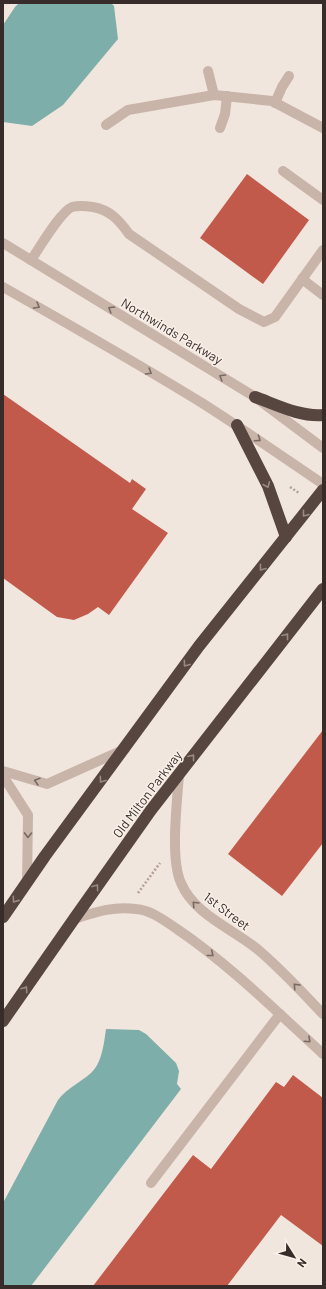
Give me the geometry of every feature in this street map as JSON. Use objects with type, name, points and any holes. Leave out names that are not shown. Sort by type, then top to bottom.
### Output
[{"type":"highway","points":[[255,397],[289,410],[316,416],[323,416]]},
{"type":"highway","points":[[237,425],[268,486],[286,537]]},
{"type":"highway","points":[[3,917],[199,646],[323,490]]},
{"type":"highway","name":"Old Milton Parkway","points":[[3,1022],[74,918],[151,810],[323,589]]},
{"type":"highway","points":[[306,610],[323,601]]},
{"type":"street","points":[[208,71],[214,95]]},
{"type":"street","points":[[275,103],[289,76]]},
{"type":"street","points":[[106,125],[128,110],[214,95],[272,101],[323,128]]},
{"type":"street","points":[[220,128],[225,114],[227,96]]},
{"type":"street","points":[[283,171],[323,200]]},
{"type":"street","points":[[31,260],[62,216],[71,208],[81,205],[107,211],[122,224],[128,234],[239,308],[264,322],[275,317],[323,250]]},
{"type":"street","name":"Northwinds Parkway","points":[[3,242],[255,397],[323,448]]},
{"type":"street","points":[[302,279],[323,295]]},
{"type":"street","points":[[3,287],[121,355],[237,425],[323,484]]},
{"type":"street","points":[[3,771],[47,784],[125,749]]},
{"type":"street","name":"1st Street","points":[[179,775],[175,856],[180,882],[188,897],[202,911],[255,948],[282,971],[323,1014]]},
{"type":"street","points":[[3,776],[28,815],[27,883]]},
{"type":"street","points":[[74,918],[114,908],[138,909],[152,914],[201,945],[243,980],[323,1054]]},
{"type":"street","points":[[151,1183],[280,1014]]},
{"type":"path","points":[[290,487],[294,484]]},
{"type":"path","points":[[285,486],[290,487],[299,493]]},
{"type":"path","points":[[138,893],[160,862]]},
{"type":"water","points":[[19,3],[111,3],[114,6],[118,39],[63,105],[32,126],[3,122],[3,25]]},
{"type":"water","points":[[106,1029],[139,1030],[146,1034],[176,1063],[179,1071],[177,1084],[181,1089],[31,1286],[3,1286],[3,1203],[58,1100],[91,1073],[98,1064],[102,1052]]},
{"type":"building","points":[[247,174],[309,220],[263,284],[200,238]]},
{"type":"building","points":[[3,394],[130,483],[132,479],[146,489],[132,509],[168,533],[109,615],[98,607],[88,614],[74,620],[57,617],[3,578]]},
{"type":"building","points":[[323,730],[323,843],[282,896],[228,854]]},
{"type":"building","points":[[293,1075],[323,1098],[323,1246],[281,1215],[227,1286],[93,1286],[193,1155],[211,1169],[276,1082],[284,1087]]}]
